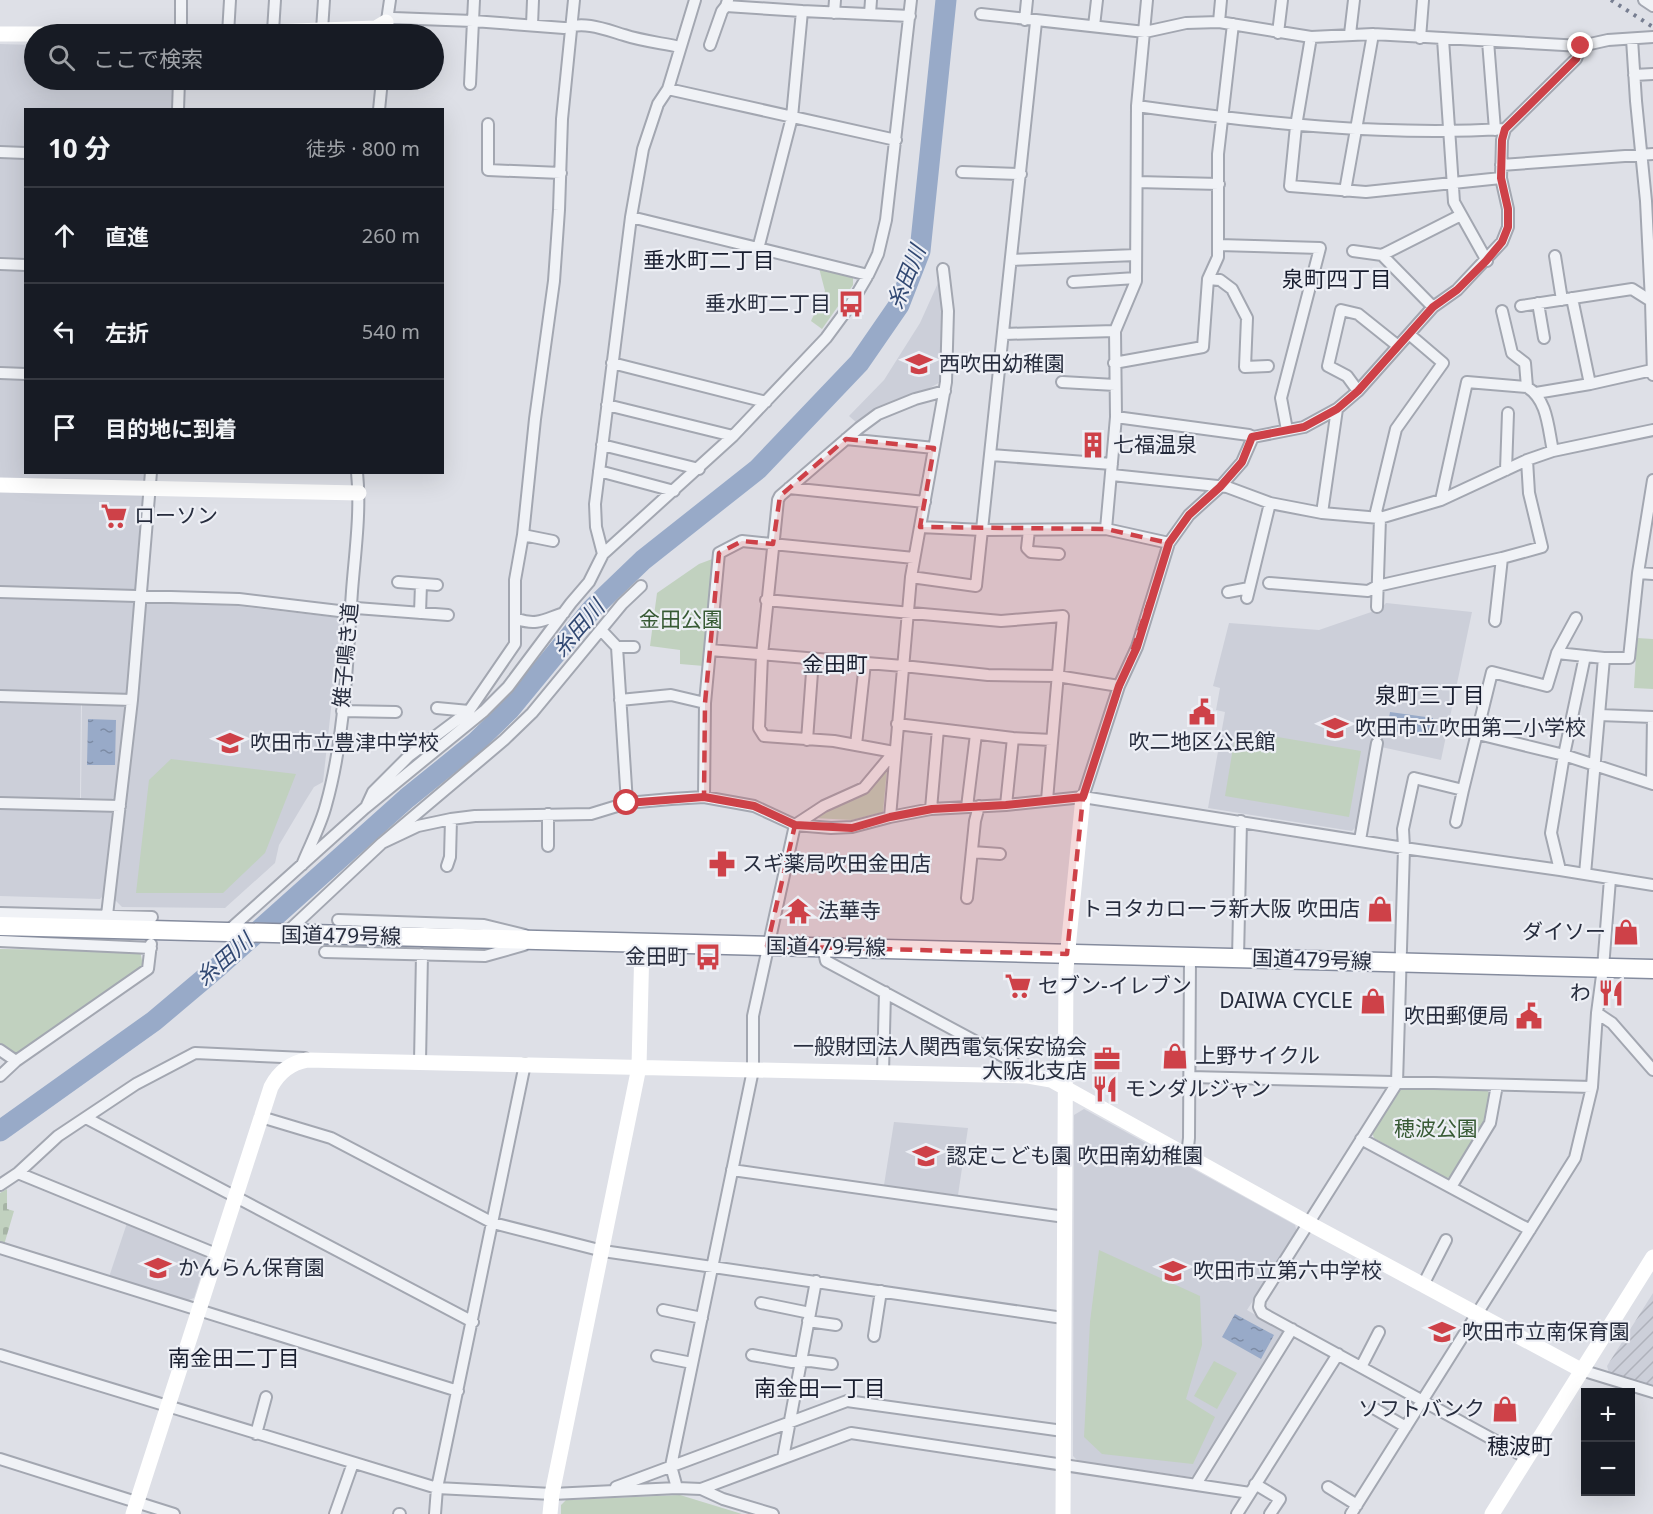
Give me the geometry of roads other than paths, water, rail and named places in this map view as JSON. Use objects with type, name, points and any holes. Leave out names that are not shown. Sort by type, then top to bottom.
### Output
[{"type":"highway","name":"国道479号線","points":[[0,926],[1653,969]]},
{"type":"street","points":[[181,0],[181,24]]},
{"type":"street","points":[[229,24],[231,0]]},
{"type":"street","points":[[273,24],[275,0]]},
{"type":"street","points":[[322,24],[324,0]]},
{"type":"street","points":[[387,24],[390,0]]},
{"type":"street","points":[[470,84],[474,0]]},
{"type":"street","points":[[532,25],[533,0]]},
{"type":"street","points":[[365,808],[373,792],[409,756],[468,711],[515,644],[517,619],[515,580],[523,535],[535,419],[553,290],[561,173],[562,119],[574,0]]},
{"type":"street","points":[[603,554],[596,527],[595,504],[631,218],[643,149],[657,104],[668,88],[695,0]]},
{"type":"street","points":[[834,13],[835,0]]},
{"type":"street","points":[[870,14],[872,0]]},
{"type":"street","points":[[230,933],[365,808],[484,711],[508,687],[589,582],[603,554],[733,436],[826,338],[851,304],[878,254],[886,220],[912,0]]},
{"type":"street","points":[[912,577],[976,586],[1021,174],[1030,21],[1027,0]]},
{"type":"street","points":[[1094,26],[1097,0]]},
{"type":"street","points":[[1106,529],[1116,417],[1115,331],[1136,281],[1137,106],[1147,0]]},
{"type":"street","points":[[1219,22],[1221,0]]},
{"type":"street","points":[[1278,33],[1282,0]]},
{"type":"street","points":[[1350,34],[1354,0]]},
{"type":"street","points":[[1420,38],[1423,0]]},
{"type":"street","points":[[1644,0],[1653,6]]},
{"type":"street","points":[[710,45],[727,3],[802,11],[910,16]]},
{"type":"street","points":[[758,249],[792,117],[802,11]]},
{"type":"street","points":[[981,14],[1145,32],[1186,23],[1219,22],[1311,37],[1373,34],[1581,46],[1608,40],[1653,37]]},
{"type":"street","points":[[389,24],[393,18],[564,28],[576,24],[680,47]]},
{"type":"street","points":[[1114,363],[1203,347],[1208,279],[1218,257],[1218,154],[1233,24]]},
{"type":"street","points":[[0,34],[24,34]]},
{"type":"street","points":[[1345,191],[1373,34]]},
{"type":"street","points":[[1311,37],[1296,126],[1290,186],[1366,192],[1501,178]]},
{"type":"street","points":[[1443,39],[1454,202],[1486,261]]},
{"type":"street","points":[[1441,500],[1467,382],[1532,390],[1590,384],[1653,373],[1652,302],[1632,39]]},
{"type":"street","points":[[1116,417],[1252,437],[1304,427],[1337,409],[1358,391],[1433,307],[1457,290],[1486,261],[1502,242],[1508,227],[1508,209],[1501,178],[1502,140],[1488,41]]},
{"type":"street","points":[[1137,106],[1222,118],[1356,130],[1448,132],[1500,129],[1576,59],[1581,46]]},
{"type":"street","points":[[1634,75],[1653,74]]},
{"type":"street","points":[[668,88],[896,140]]},
{"type":"street","points":[[178,108],[179,90]]},
{"type":"street","points":[[379,108],[381,90]]},
{"type":"street","points":[[488,124],[488,170],[561,173]]},
{"type":"street","points":[[0,152],[24,153]]},
{"type":"street","points":[[1501,165],[1653,154]]},
{"type":"street","points":[[962,172],[1021,174]]},
{"type":"street","points":[[1137,182],[1219,184]]},
{"type":"street","points":[[1353,251],[1382,255],[1461,215]]},
{"type":"street","points":[[631,218],[868,275]]},
{"type":"street","points":[[1219,245],[1320,248],[1281,398],[1287,430]]},
{"type":"street","points":[[1012,260],[1136,255]]},
{"type":"street","points":[[1382,255],[1433,307]]},
{"type":"street","points":[[1555,256],[1590,384]]},
{"type":"street","points":[[0,264],[24,265]]},
{"type":"street","points":[[890,817],[894,752],[914,558],[945,391],[948,311],[943,269]]},
{"type":"street","points":[[1073,282],[1136,278]]},
{"type":"street","points":[[1208,279],[1220,280],[1232,289],[1247,318],[1245,367],[1268,366]]},
{"type":"street","points":[[1521,306],[1632,289],[1652,302]]},
{"type":"street","points":[[1538,303],[1544,338]]},
{"type":"street","points":[[1358,391],[1347,376],[1329,366],[1341,310],[1358,314],[1398,346]]},
{"type":"street","points":[[1502,311],[1512,353],[1525,363],[1532,390],[1542,404],[1553,451]]},
{"type":"street","points":[[1004,334],[1115,331]]},
{"type":"street","points":[[1377,607],[1380,518],[1376,512],[1396,429],[1443,363],[1409,334]]},
{"type":"street","points":[[612,363],[766,402]]},
{"type":"street","points":[[0,373],[24,374]]},
{"type":"street","points":[[1062,382],[1115,385]]},
{"type":"street","points":[[894,752],[856,745],[764,736],[759,728],[766,600],[778,500],[789,488],[878,414],[915,399],[945,391]]},
{"type":"street","points":[[607,405],[733,436]]},
{"type":"street","points":[[1322,513],[1337,409]]},
{"type":"street","points":[[1506,470],[1508,413]]},
{"type":"street","points":[[991,455],[1112,469],[1227,487],[1270,503],[1322,513],[1380,518],[1441,500],[1527,460],[1553,451],[1653,430]]},
{"type":"street","points":[[1063,1514],[1067,954],[1083,797],[1119,686],[1137,647],[1169,543],[1189,515],[1220,487],[1242,462],[1252,437]]},
{"type":"street","points":[[846,439],[934,448]]},
{"type":"street","points":[[602,445],[699,469]]},
{"type":"street","points":[[1269,583],[1368,591],[1377,586],[1542,548],[1529,493],[1527,460]]},
{"type":"street","points":[[599,471],[674,491]]},
{"type":"street","points":[[107,915],[132,700],[151,474]]},
{"type":"street","name":"雉子鳴き道","points":[[301,868],[326,808],[333,778],[342,711],[359,493],[357,474]]},
{"type":"street","points":[[1557,653],[1629,658],[1638,573],[1648,533],[1653,482]]},
{"type":"street","points":[[0,485],[359,493]]},
{"type":"street","points":[[789,488],[925,502]]},
{"type":"street","points":[[1228,592],[1248,593],[1270,503]]},
{"type":"street","points":[[920,527],[983,530],[1106,529],[1169,543]]},
{"type":"street","points":[[1029,530],[1027,548],[1031,552],[1059,554]]},
{"type":"street","points":[[523,535],[553,541]]},
{"type":"street","points":[[704,797],[705,703],[719,553],[742,542],[914,558]]},
{"type":"street","points":[[1495,621],[1502,558]]},
{"type":"street","points":[[1638,573],[1653,574]]},
{"type":"street","points":[[398,582],[437,585]]},
{"type":"street","points":[[420,613],[421,584]]},
{"type":"street","points":[[281,934],[532,713],[622,604],[641,586]]},
{"type":"street","points":[[0,592],[239,599],[339,611],[356,608],[448,615]]},
{"type":"street","points":[[766,600],[1001,621],[1063,616],[1047,800]]},
{"type":"street","points":[[517,619],[541,622],[564,613]]},
{"type":"street","points":[[1456,822],[1492,672],[1548,686],[1557,653],[1576,618]]},
{"type":"street","points":[[601,630],[617,647],[627,803]]},
{"type":"street","points":[[617,647],[634,646]]},
{"type":"street","points":[[710,650],[988,675],[1057,676],[1119,686]]},
{"type":"street","points":[[1560,870],[1551,833],[1564,755],[1585,656]]},
{"type":"street","points":[[1585,874],[1604,658]]},
{"type":"street","points":[[807,740],[813,659]]},
{"type":"street","points":[[856,745],[865,663]]},
{"type":"street","points":[[620,700],[671,695],[705,703]]},
{"type":"street","points":[[0,696],[132,700]]},
{"type":"street","points":[[437,708],[468,711]]},
{"type":"street","points":[[342,711],[396,712]]},
{"type":"street","points":[[1478,734],[1564,755],[1652,784],[1653,717],[1599,715]]},
{"type":"street","points":[[897,724],[1013,738],[1052,740]]},
{"type":"street","points":[[932,809],[938,729]]},
{"type":"street","points":[[967,807],[975,734]]},
{"type":"street","points":[[1006,805],[1013,738]]},
{"type":"street","points":[[1360,840],[1377,743]]},
{"type":"street","points":[[676,1488],[671,1466],[753,1070],[753,1016],[795,825],[824,806],[864,788],[894,752]]},
{"type":"street","points":[[1463,790],[1414,778],[1403,829],[1396,1083],[1260,1300],[1259,1307],[1262,1313],[1527,1458]]},
{"type":"street","points":[[382,843],[418,826],[451,819],[475,816],[591,814],[627,803],[704,797],[754,806],[795,825],[852,828],[890,817],[932,809],[1006,805],[1083,797],[1653,885]]},
{"type":"street","points":[[0,803],[120,806]]},
{"type":"street","points":[[967,898],[979,806]]},
{"type":"street","points":[[548,814],[548,846]]},
{"type":"street","points":[[447,866],[450,857],[451,819]]},
{"type":"street","points":[[1238,958],[1241,821]]},
{"type":"street","points":[[972,852],[1000,854]]},
{"type":"street","points":[[1328,1487],[1354,1510],[1575,1158],[1592,1087],[1610,879]]},
{"type":"street","points":[[0,913],[152,917]]},
{"type":"street","points":[[338,920],[484,925],[519,932],[537,941]]},
{"type":"street","points":[[325,952],[485,956],[537,941]]},
{"type":"street","points":[[0,942],[151,946],[148,969],[16,1061],[0,1076]]},
{"type":"street","points":[[550,1514],[552,1494],[639,1067],[642,943]]},
{"type":"street","points":[[823,947],[826,961],[1012,1061],[1028,1076]]},
{"type":"street","points":[[420,1062],[422,954]]},
{"type":"street","points":[[1187,1156],[1190,1077],[1190,957]]},
{"type":"street","points":[[883,1072],[885,992]]},
{"type":"street","points":[[1597,1012],[1612,1023],[1653,1070]]},
{"type":"street","points":[[0,1050],[16,1061]]},
{"type":"street","points":[[0,1185],[18,1173],[58,1136],[136,1084],[195,1053],[420,1062],[1028,1076],[1051,1080],[1308,1223],[1581,1370],[1653,1392]]},
{"type":"street","points":[[135,1508],[271,1087],[283,1071],[300,1061],[332,1059]]},
{"type":"street","points":[[435,1514],[437,1488],[525,1064]]},
{"type":"street","points":[[1190,1077],[1592,1087]]},
{"type":"street","points":[[1451,1187],[1490,1123],[1497,1085]]},
{"type":"street","points":[[86,1118],[473,1322]]},
{"type":"street","points":[[261,1118],[331,1138],[493,1223],[603,1251],[1063,1318]]},
{"type":"street","points":[[1361,1139],[1530,1230]]},
{"type":"street","points":[[732,1170],[1065,1216]]},
{"type":"street","points":[[18,1173],[216,1254]]},
{"type":"street","points":[[1423,1285],[1446,1240]]},
{"type":"street","points":[[0,1248],[458,1391]]},
{"type":"street","points":[[1492,1514],[1653,1257]]},
{"type":"street","points":[[783,1458],[816,1281]]},
{"type":"street","points":[[874,1336],[882,1291]]},
{"type":"street","points":[[761,1304],[836,1325]]},
{"type":"street","points":[[663,1310],[702,1318]]},
{"type":"street","points":[[1196,1484],[1292,1329]]},
{"type":"street","points":[[1361,1367],[1379,1332]]},
{"type":"street","points":[[1237,1514],[1338,1354]]},
{"type":"street","points":[[0,1355],[437,1488],[552,1494],[608,1490],[701,1489],[723,1499],[772,1514]]},
{"type":"street","points":[[752,1355],[832,1364]]},
{"type":"street","points":[[657,1356],[692,1363]]},
{"type":"street","points":[[256,1434],[266,1397]]},
{"type":"street","points":[[608,1490],[847,1401],[1063,1431]]},
{"type":"street","points":[[1375,1409],[1406,1427]]},
{"type":"street","points":[[701,1489],[851,1433],[1196,1484],[1253,1488],[1280,1499],[1270,1514]]},
{"type":"street","points":[[0,1459],[135,1508],[174,1514]]},
{"type":"street","points":[[335,1514],[353,1463]]},
{"type":"water","points":[[1390,712],[1433,718],[1431,736],[1387,730]]},
{"type":"water","points":[[88,719],[116,720],[115,765],[87,765]]},
{"type":"water","points":[[1235,1314],[1274,1335],[1261,1359],[1222,1337]]},
{"type":"waterway","name":"糸田川","points":[[0,1131],[154,1021],[218,967],[407,798],[475,743],[509,710],[593,608],[643,560],[758,469],[859,363],[899,305],[920,251],[946,0]]},
{"type":"railway","points":[[1611,0],[1653,27]]},
{"type":"place","name":"垂水町二丁目","points":[[851,304]]},
{"type":"place","name":"西吹田幼稚園","points":[[919,364]]},
{"type":"place","name":"七福温泉","points":[[1093,445]]},
{"type":"place","name":"ローソン","points":[[114,516]]},
{"type":"place","name":"吹二地区公民館","points":[[1202,712]]},
{"type":"place","name":"吹田市立吹田第二小学校","points":[[1335,728]]},
{"type":"place","name":"吹田市立豊津中学校","points":[[230,743]]},
{"type":"place","name":"スギ薬局吹田金田店","points":[[722,864]]},
{"type":"place","name":"トヨタカローラ新大阪 吹田店","points":[[1380,909]]},
{"type":"place","name":"法華寺","points":[[798,911]]},
{"type":"place","name":"ダイソー","points":[[1626,932]]},
{"type":"place","name":"金田町","points":[[708,957]]},
{"type":"place","name":"セブン-イレブン","points":[[1018,986]]},
{"type":"place","name":"わ","points":[[1611,993]]},
{"type":"place","name":"DAIWA CYCLE","points":[[1373,1001]]},
{"type":"place","name":"吹田郵便局","points":[[1529,1016]]},
{"type":"place","name":"上野サイクル","points":[[1175,1056]]},
{"type":"place","name":"一般財団法人関西電気保安協会 大阪北支店","points":[[1107,1059]]},
{"type":"place","name":"モンダルジャン","points":[[1105,1089]]},
{"type":"place","name":"認定こども園 吹田南幼稚園","points":[[926,1156]]},
{"type":"place","name":"かんらん保育園","points":[[158,1268]]},
{"type":"place","name":"吹田市立第六中学校","points":[[1173,1271]]},
{"type":"place","name":"吹田市立南保育園","points":[[1442,1332]]},
{"type":"place","name":"ソフトバンク","points":[[1505,1409]]},
{"type":"district","name":"垂水町二丁目","points":[[709,260]]},
{"type":"district","name":"泉町四丁目","points":[[1337,279]]},
{"type":"district","name":"金田町","points":[[835,664]]},
{"type":"district","name":"泉町三丁目","points":[[1430,695]]},
{"type":"district","name":"南金田二丁目","points":[[234,1358]]},
{"type":"district","name":"南金田一丁目","points":[[820,1388]]},
{"type":"district","name":"穂波町","points":[[1520,1446]]},
{"type":"park label","name":"金田公園","points":[[681,620]]},
{"type":"park label","name":"穂波公園","points":[[1436,1129]]}]
